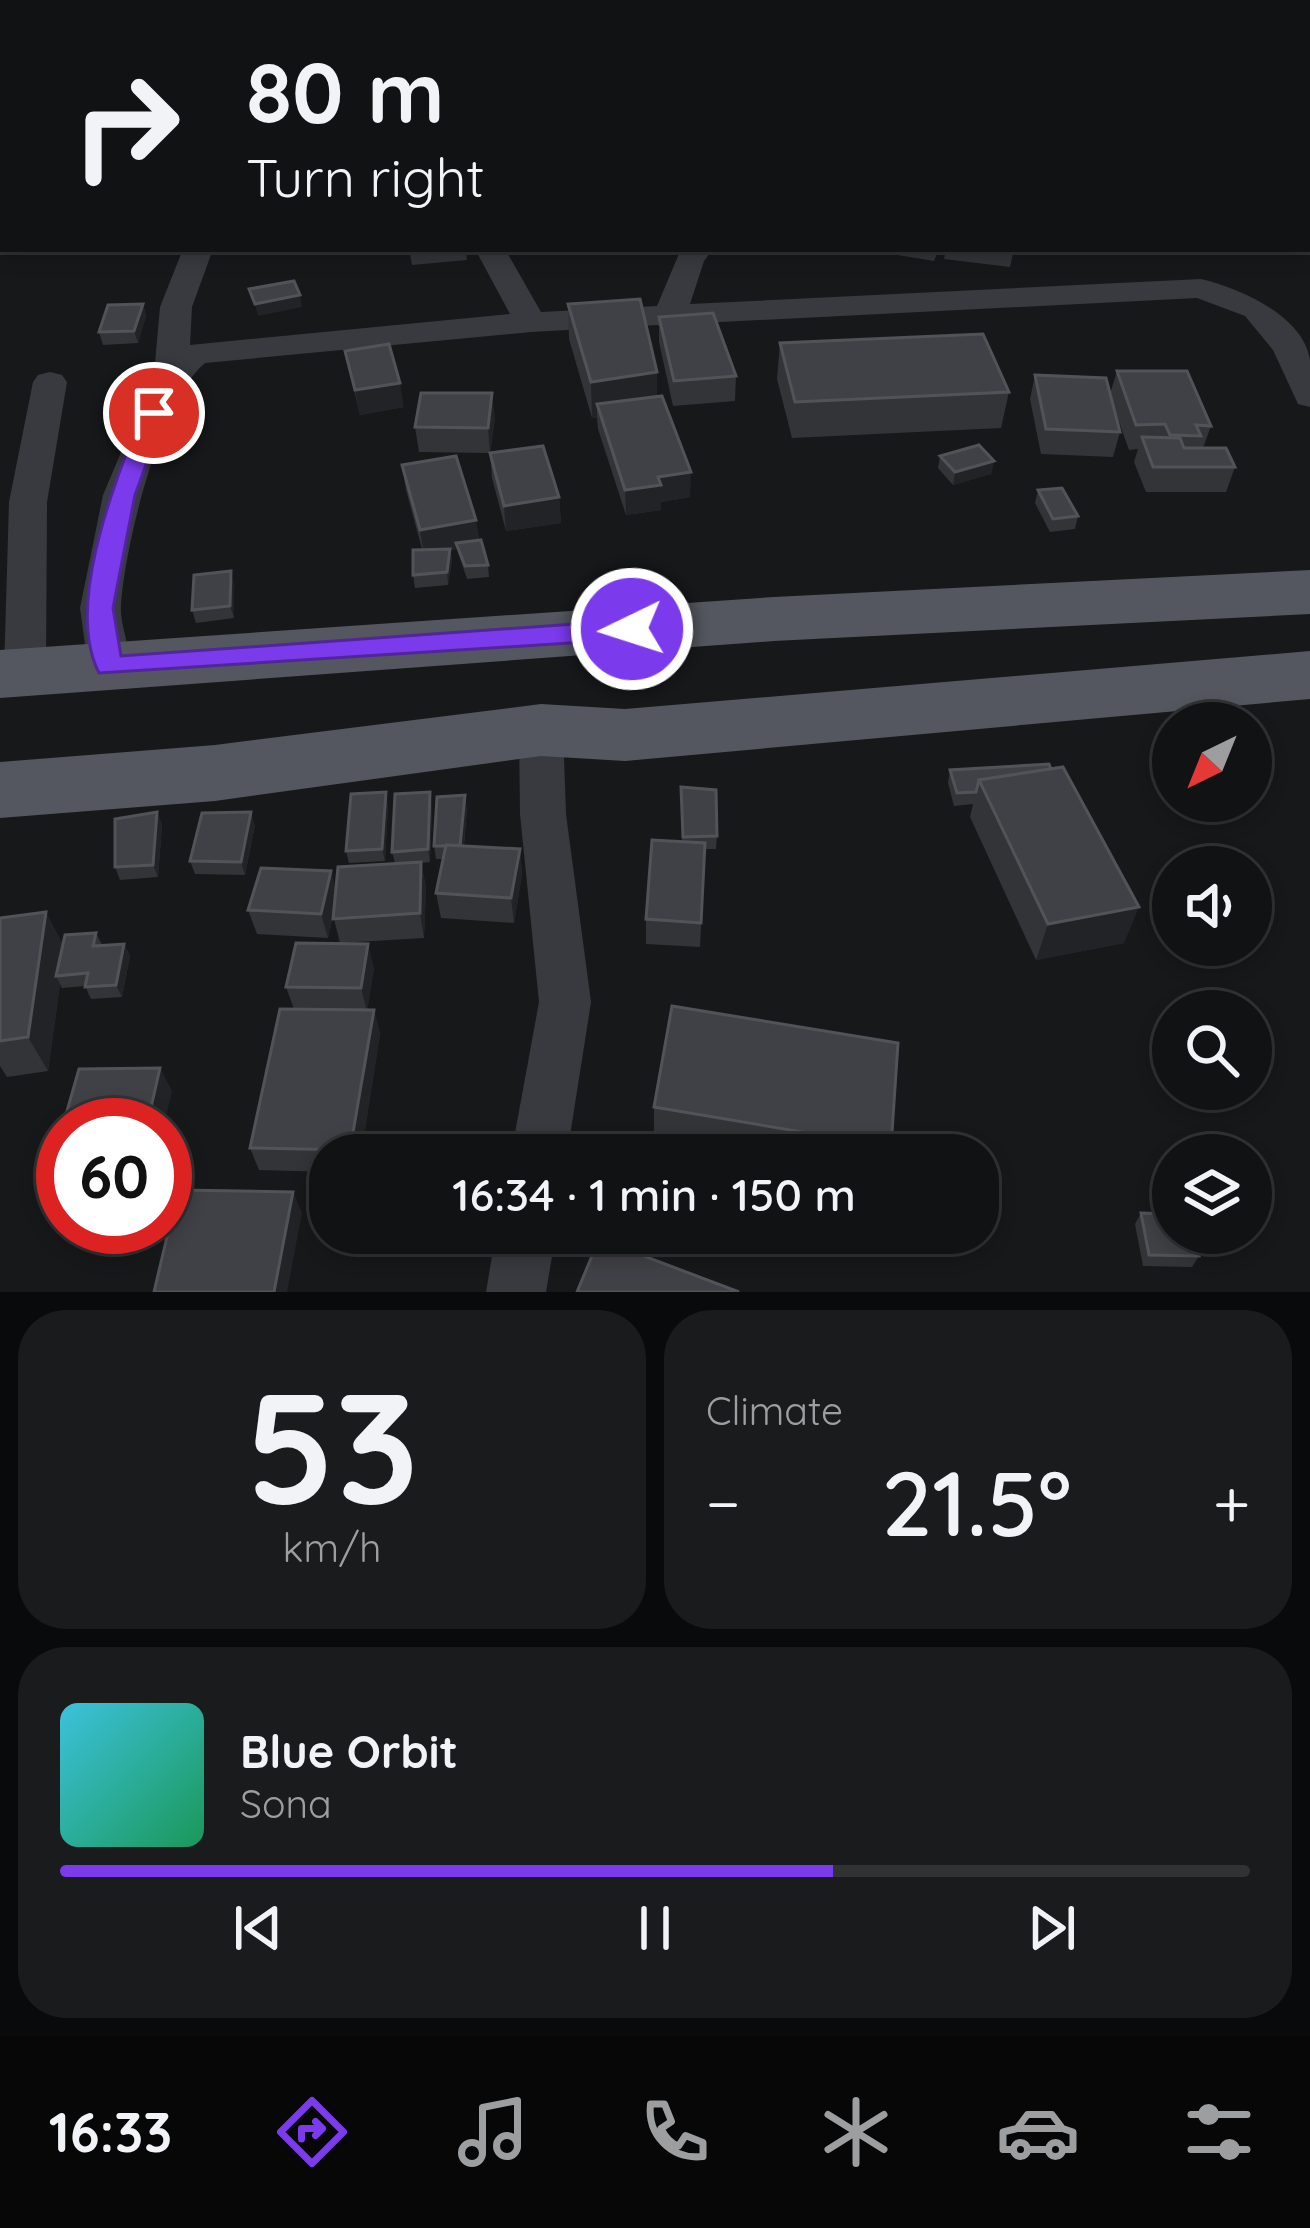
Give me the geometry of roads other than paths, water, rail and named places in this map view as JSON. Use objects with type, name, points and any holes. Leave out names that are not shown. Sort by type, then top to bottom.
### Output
[{"type":"main road","points":[[12,673],[774,620],[1310,592]]},
{"type":"main road","points":[[0,790],[215,772],[541,730],[626,734],[1310,675]]},
{"type":"street","points":[[109,666],[100,608],[122,495],[171,374],[176,307],[197,252]]},
{"type":"street","points":[[492,252],[531,322]]},
{"type":"street","points":[[669,319],[688,259],[695,252]]},
{"type":"street","points":[[171,374],[196,354],[531,322],[669,319],[1201,288],[1256,309],[1288,347],[1310,398]]},
{"type":"street","points":[[12,673],[28,502],[50,382]]},
{"type":"street","points":[[541,730],[542,814],[565,1002],[543,1134]]},
{"type":"street","points":[[516,1292],[522,1254]]}]
